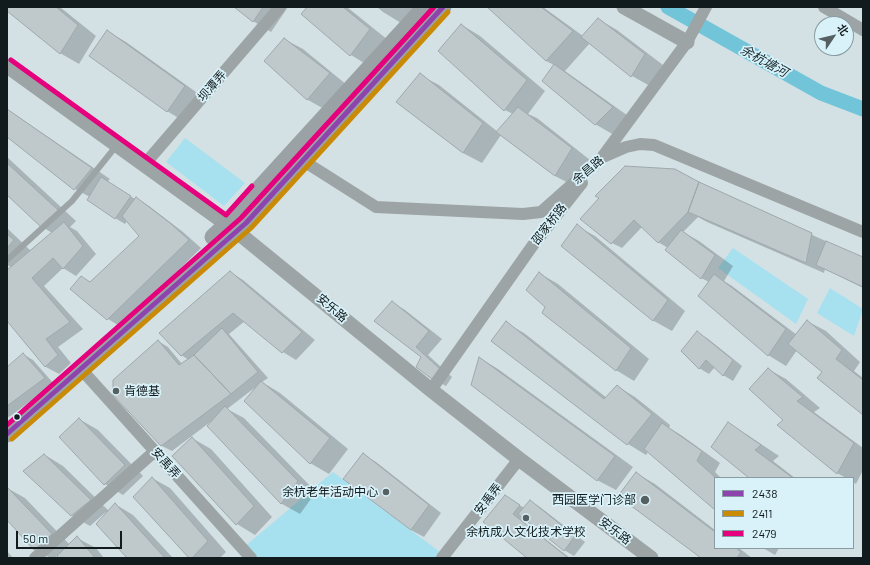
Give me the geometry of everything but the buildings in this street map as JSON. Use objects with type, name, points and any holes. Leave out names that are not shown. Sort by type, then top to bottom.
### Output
[{"type":"main road","points":[[7,434],[81,369],[232,227],[426,7]]},
{"type":"main road","points":[[7,424],[232,227],[246,223],[443,7]]},
{"type":"street","name":"坝潭弄","points":[[144,165],[280,7]]},
{"type":"street","points":[[624,7],[687,42]]},
{"type":"street","name":"邵家桥路","points":[[431,390],[533,245],[602,157],[687,42],[706,7]]},
{"type":"street","points":[[824,7],[863,30]]},
{"type":"street","name":"安乐路","points":[[7,66],[232,227],[519,460],[651,558]]},
{"type":"street","name":"余昌路","points":[[302,160],[376,207],[523,214],[541,212],[602,157],[626,147],[640,144],[654,145],[863,232]]},
{"type":"street","name":"安禹弄","points":[[81,369],[251,558]]},
{"type":"street","points":[[36,558],[155,450]]},
{"type":"street","name":"安禹弄","points":[[442,558],[519,460]]},
{"type":"lane","points":[[7,260],[72,201],[117,145]]},
{"type":"shaded area","points":[[185,138],[245,183],[224,206],[166,162]]},
{"type":"shaded area","points":[[733,248],[808,299],[796,324],[718,268]]},
{"type":"shaded area","points":[[830,288],[863,309],[854,336],[817,313]]},
{"type":"shaded area","points":[[333,472],[440,552],[435,558],[252,558],[243,548]]},
{"type":"waterway","name":"余杭塘河","points":[[668,7],[821,93],[863,109]]},
{"type":"transit line","name":"2479","points":[[7,425],[241,218],[434,7]]},
{"type":"transit line","name":"2438","points":[[7,434],[246,223],[443,7]]},
{"type":"transit line","name":"2411","points":[[12,439],[251,228],[448,12]]},
{"type":"transit line","name":"2479","points":[[11,60],[226,215],[252,186]]},
{"type":"place","name":"肯德基","points":[[116,391]]},
{"type":"place","name":"余杭老年活动中心","points":[[386,492]]},
{"type":"place","name":"西园医学门诊部","points":[[645,500]]},
{"type":"place","name":"余杭成人文化技术学校","points":[[526,518]]}]
